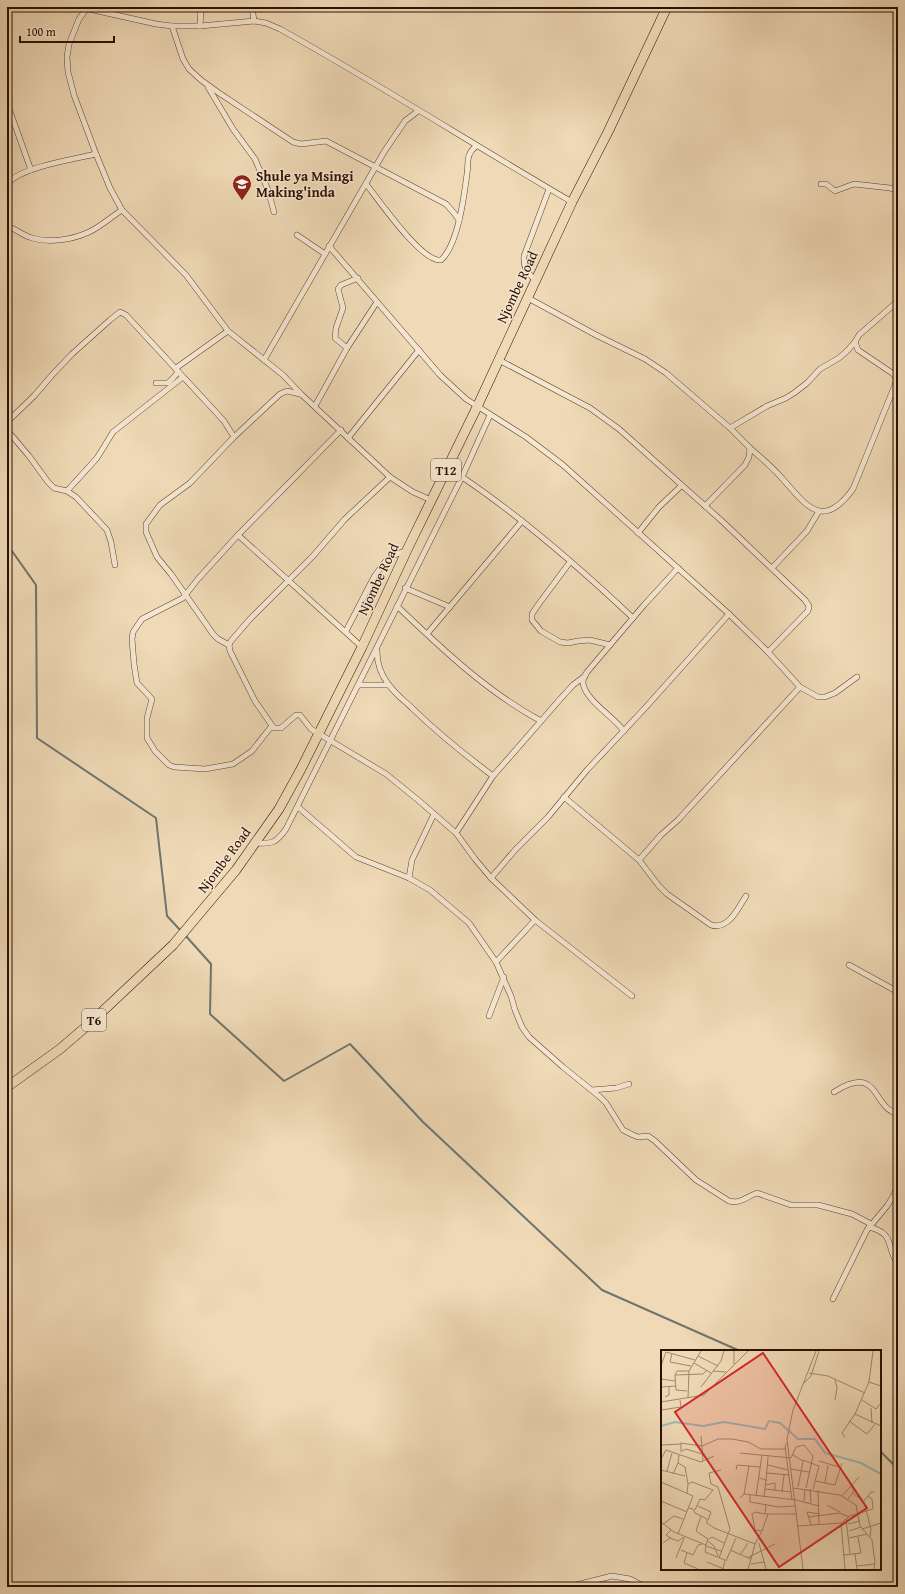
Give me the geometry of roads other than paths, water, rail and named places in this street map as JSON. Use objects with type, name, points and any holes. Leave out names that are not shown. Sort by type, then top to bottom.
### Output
[{"type":"highway","name":"Njombe Road","points":[[7,1087],[60,1049],[88,1025],[173,945],[236,870],[279,809],[362,647],[407,550],[477,407],[572,202],[608,132],[668,7]]},
{"type":"street","points":[[7,16],[11,7]]},
{"type":"street","points":[[200,26],[201,7]]},
{"type":"street","points":[[252,7],[254,21]]},
{"type":"street","points":[[431,500],[413,492],[390,477],[301,394],[283,375],[228,331],[186,275],[122,210],[110,188],[96,154],[74,95],[68,72],[67,57],[69,44],[79,20],[85,8],[156,24],[172,26],[200,26],[254,21],[266,23],[286,32],[357,72],[418,111],[572,202]]},
{"type":"street","points":[[172,26],[183,59],[189,69],[206,84],[293,142],[301,144],[326,141],[446,204],[458,220]]},
{"type":"street","points":[[206,84],[233,129],[254,159],[268,190],[274,212]]},
{"type":"street","points":[[7,103],[31,170]]},
{"type":"street","points":[[264,360],[376,166],[405,121],[418,111]]},
{"type":"street","points":[[366,184],[419,249],[432,259],[441,260],[448,253],[453,241],[467,174],[467,158],[470,151],[476,146]]},
{"type":"street","points":[[7,184],[10,179],[31,170],[96,154]]},
{"type":"street","points":[[821,184],[826,184],[835,191],[854,184],[885,187],[898,190]]},
{"type":"street","points":[[536,281],[526,272],[524,267],[524,256],[549,189]]},
{"type":"street","points":[[7,220],[8,226],[23,235],[33,239],[54,240],[76,237],[90,232],[122,210]]},
{"type":"street","points":[[297,236],[325,254]]},
{"type":"street","points":[[329,246],[440,375],[477,407],[521,434],[557,460],[729,614],[800,686],[818,697],[825,697],[835,694],[857,677]]},
{"type":"street","points":[[347,348],[335,338],[336,328],[343,308],[338,288],[340,285],[358,278]]},
{"type":"street","points":[[528,298],[596,335],[645,359],[679,384],[730,428],[772,467],[804,504],[811,509],[819,511],[830,511],[839,506],[845,501],[853,489],[879,422],[896,386],[898,370]]},
{"type":"street","points":[[730,428],[767,406],[794,393],[807,383],[820,369],[839,358],[847,351],[859,335],[898,301]]},
{"type":"street","points":[[315,406],[347,348],[377,302]]},
{"type":"street","points":[[7,422],[34,396],[72,354],[120,312],[126,315],[183,376],[224,421],[234,437]]},
{"type":"street","points":[[156,383],[168,383],[175,376],[177,370],[228,331]]},
{"type":"street","points":[[855,342],[858,350],[896,377]]},
{"type":"street","points":[[348,438],[419,350]]},
{"type":"street","points":[[499,360],[590,408],[619,429],[772,568],[809,606],[808,611],[804,616],[768,652]]},
{"type":"street","points":[[68,491],[97,458],[113,432],[183,376]]},
{"type":"street","points":[[229,646],[213,634],[157,557],[146,532],[146,524],[160,505],[190,483],[234,437],[284,391],[301,394]]},
{"type":"street","points":[[256,843],[273,843],[279,839],[298,807],[462,477],[490,414]]},
{"type":"street","points":[[7,430],[48,482],[59,490],[68,491],[76,497],[107,530],[111,542],[115,565]]},
{"type":"street","points":[[341,430],[238,535],[198,579],[186,595],[177,602],[142,619],[133,632],[132,650],[137,683],[152,699],[147,718],[147,738],[152,747],[169,765],[191,769],[215,768],[233,764],[248,755],[267,731],[273,728],[281,728],[296,715],[300,715],[311,728],[402,786],[456,833],[475,859],[492,878],[535,920],[632,996]]},
{"type":"street","points":[[705,506],[745,465],[749,457],[750,448]]},
{"type":"street","points":[[273,728],[255,701],[230,651],[229,646],[231,641],[250,618],[313,556],[345,519],[390,477]]},
{"type":"street","points":[[462,477],[491,496],[522,521],[600,586],[633,618]]},
{"type":"street","points":[[638,533],[659,507],[681,486]]},
{"type":"street","points":[[772,568],[808,531],[819,511]]},
{"type":"street","points":[[427,634],[522,521]]},
{"type":"street","points":[[238,535],[362,647]]},
{"type":"street","points":[[346,631],[381,566],[390,557],[407,550]]},
{"type":"street","points":[[570,562],[532,614],[532,620],[541,631],[560,642],[568,643],[590,640],[610,646]]},
{"type":"street","points":[[456,833],[493,776],[573,685],[585,676],[633,618],[678,568]]},
{"type":"street","points":[[406,588],[450,607]]},
{"type":"street","points":[[397,606],[466,668],[504,699],[541,721]]},
{"type":"street","points":[[492,878],[516,848],[729,614]]},
{"type":"street","points":[[377,649],[377,661],[381,672],[389,685],[436,731],[493,776]]},
{"type":"street","points":[[585,676],[583,681],[584,688],[624,731]]},
{"type":"street","points":[[359,685],[389,685]]},
{"type":"street","points":[[639,860],[678,820],[800,686]]},
{"type":"street","points":[[564,797],[639,860],[667,894],[711,925],[722,926],[729,921],[746,896]]},
{"type":"street","points":[[298,807],[356,857],[409,878],[430,890],[469,923],[496,962],[504,977],[522,1027],[529,1037],[606,1103],[623,1130],[638,1137],[648,1136],[651,1138],[696,1180],[729,1201],[735,1202],[744,1200],[756,1193],[791,1205],[818,1204],[852,1214],[887,1236],[898,1264]]},
{"type":"street","points":[[409,878],[412,860],[434,814]]},
{"type":"street","points":[[496,962],[535,920]]},
{"type":"street","points":[[849,965],[898,992]]},
{"type":"street","points":[[489,1016],[504,977]]},
{"type":"street","points":[[834,1092],[844,1086],[854,1083],[868,1086],[876,1092],[887,1108],[898,1114]]},
{"type":"street","points":[[592,1090],[616,1088],[629,1084]]},
{"type":"street","points":[[833,1299],[870,1225],[887,1206],[894,1195],[898,1183]]},
{"type":"street","points":[[568,1587],[612,1576],[630,1579],[645,1587]]},
{"type":"waterway","points":[[7,544],[36,585],[37,738],[156,818],[167,916],[182,932]]},
{"type":"waterway","points":[[185,935],[211,964],[210,1014],[284,1081],[350,1044],[423,1122],[602,1290],[738,1350]]},
{"type":"waterway","points":[[881,1452],[898,1469]]},
{"type":"place","name":"Shule ya Msingi Making'inda","points":[[242,201]]}]
